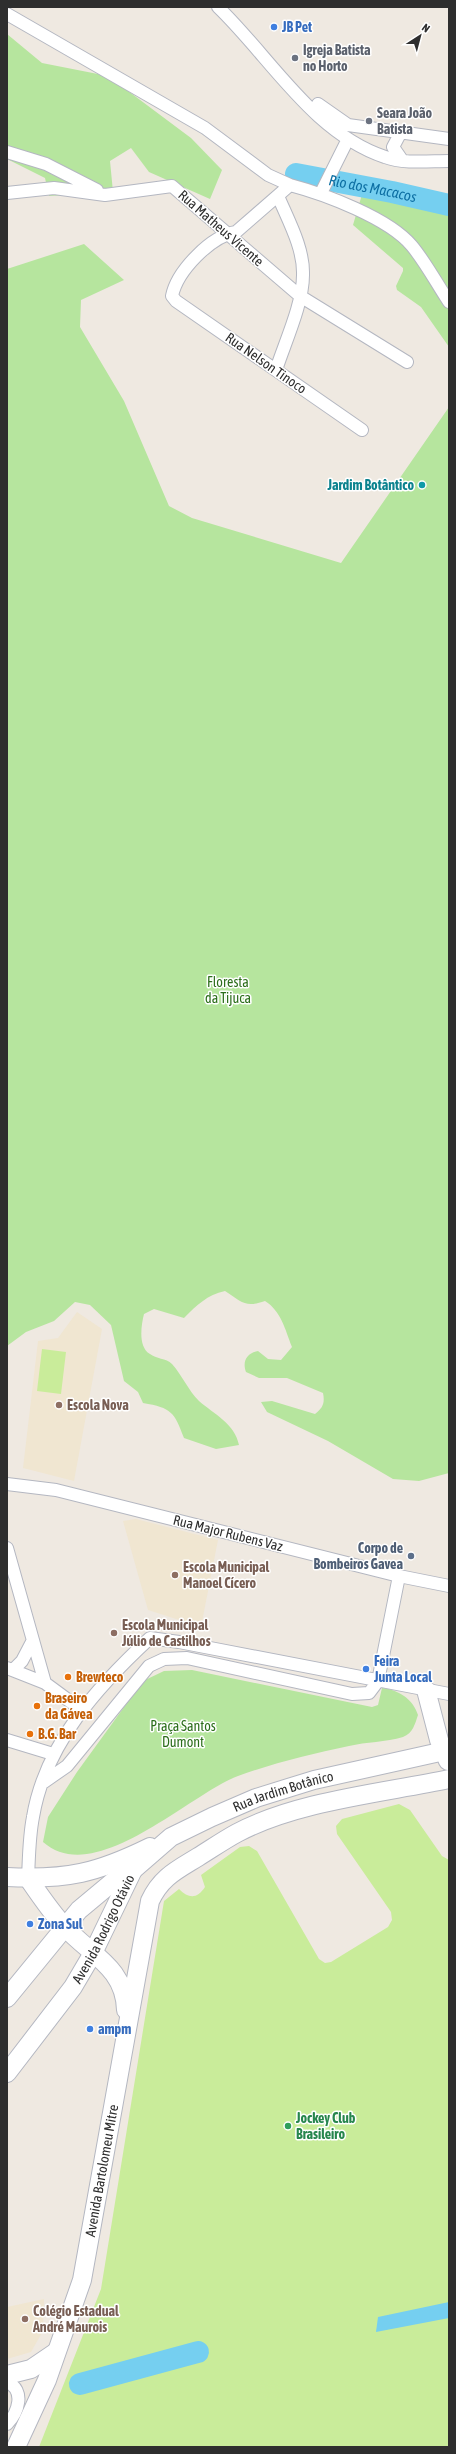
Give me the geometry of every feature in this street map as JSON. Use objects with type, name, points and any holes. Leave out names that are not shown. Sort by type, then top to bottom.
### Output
[{"type":"main road","points":[[426,1690],[447,1755]]},
{"type":"main road","name":"Rua Jardim Botânico","points":[[133,1870],[171,1838],[212,1817],[263,1796],[328,1777],[447,1755]]},
{"type":"main road","name":"Rua Jardim Botânico","points":[[157,1886],[168,1875],[238,1832],[303,1809],[449,1779]]},
{"type":"main road","points":[[7,1877],[28,1878],[85,1873],[116,1863],[171,1838]]},
{"type":"main road","name":"Avenida Rodrigo Otávio","points":[[7,1998],[64,1926],[102,1889],[133,1870]]},
{"type":"main road","name":"Avenida Rodrigo Otávio","points":[[7,2074],[56,2012],[93,1953],[133,1870]]},
{"type":"main road","points":[[28,1878],[64,1926],[112,1970],[121,1983],[126,1998],[127,2030]]},
{"type":"main road","name":"Avenida Bartolomeu Mitre","points":[[16,2447],[47,2380],[82,2280],[150,1900],[157,1886]]},
{"type":"main road","points":[[7,2376],[31,2369],[56,2352]]},
{"type":"street","points":[[221,8],[270,62],[285,81],[332,128],[351,141],[386,158],[402,160],[449,161]]},
{"type":"street","points":[[7,14],[205,128],[268,175],[290,185],[321,193],[393,229],[412,246],[449,302]]},
{"type":"street","points":[[270,62],[326,112],[348,125],[370,130],[401,132],[449,140]]},
{"type":"street","points":[[321,193],[351,141],[370,130]]},
{"type":"street","points":[[401,132],[393,148],[402,160]]},
{"type":"street","points":[[7,152],[46,164],[105,195]]},
{"type":"street","points":[[226,234],[236,232],[290,185]]},
{"type":"street","name":"Rua Matheus Vicente","points":[[7,193],[54,188],[105,195],[172,186],[226,234],[300,296],[407,362]]},
{"type":"street","points":[[276,370],[300,296],[303,275],[302,258],[278,196]]},
{"type":"street","name":"Rua Nelson Tinoco","points":[[226,234],[212,242],[192,261],[174,287],[172,296],[176,301],[362,430]]},
{"type":"street","name":"Rua Major Rubens Vaz","points":[[7,1484],[56,1490],[399,1576],[449,1586]]},
{"type":"street","points":[[7,1548],[45,1683]]},
{"type":"street","points":[[44,1782],[67,1766],[149,1666],[164,1659],[187,1658],[352,1694],[369,1693],[378,1681],[399,1576]]},
{"type":"street","points":[[28,1878],[33,1816],[53,1754],[83,1711],[117,1669],[150,1638],[187,1643],[449,1694]]},
{"type":"street","points":[[10,1669],[22,1661],[34,1640]]},
{"type":"street","points":[[10,1669],[45,1683],[83,1711]]},
{"type":"street","points":[[7,1740],[53,1754]]},
{"type":"street","points":[[7,2382],[17,2392],[19,2403],[16,2412],[7,2424]]},
{"type":"shaded area","name":"Escola Nova","points":[[77,1312],[102,1329],[74,1481],[23,1468],[38,1341],[58,1338]]},
{"type":"shaded area","name":"Escola Municipal Manoel Cícero","points":[[136,1519],[218,1540],[201,1627],[148,1610],[123,1521]]},
{"type":"shaded area","name":"Colégio Estadual André Maurois","points":[[44,2299],[43,2331],[31,2352],[7,2359],[7,2307]]},
{"type":"green space","points":[[7,34],[42,63],[108,76],[191,138],[222,170],[210,199],[149,172],[131,148],[110,161],[113,192],[49,196],[45,178],[7,159]]},
{"type":"green space","points":[[363,191],[449,208],[449,347],[421,307],[397,290],[396,286],[403,268],[353,225]]},
{"type":"green space","name":"Floresta da Tijuca","points":[[84,244],[124,280],[81,300],[80,327],[124,401],[169,506],[192,518],[341,563],[449,407],[449,1473],[419,1481],[393,1479],[328,1441],[267,1412],[261,1402],[272,1401],[315,1414],[322,1407],[324,1400],[323,1393],[287,1378],[259,1378],[246,1372],[246,1358],[254,1352],[258,1351],[268,1359],[281,1360],[292,1347],[279,1315],[265,1301],[253,1304],[244,1303],[225,1291],[208,1298],[184,1318],[154,1309],[144,1314],[141,1330],[142,1341],[146,1351],[152,1356],[172,1364],[199,1401],[229,1425],[237,1438],[239,1445],[216,1449],[184,1438],[171,1413],[166,1409],[143,1403],[138,1392],[124,1381],[111,1325],[90,1305],[75,1302],[54,1321],[26,1332],[7,1346],[7,269]]},
{"type":"green space","points":[[42,1349],[66,1352],[61,1394],[37,1391]]},
{"type":"green space","name":"Praça Santos Dumont","points":[[192,1670],[372,1707],[378,1705],[382,1688],[388,1689],[400,1693],[409,1700],[416,1709],[418,1715],[415,1725],[411,1731],[403,1737],[321,1752],[238,1776],[217,1786],[141,1833],[114,1846],[88,1854],[64,1853],[43,1842],[48,1817],[77,1772],[143,1681],[164,1671]]},
{"type":"green space","name":"Jockey Club Brasileiro","points":[[399,1804],[410,1810],[442,1856],[449,1860],[449,2447],[39,2447],[101,2289],[164,1901],[179,1889],[186,1895],[196,1896],[205,1887],[201,1875],[240,1847],[249,1846],[257,1851],[319,1959],[325,1963],[331,1962],[388,1927],[392,1920],[391,1912],[337,1834],[336,1826],[342,1819]]},
{"type":"water","points":[[449,2302],[449,2318],[376,2332],[378,2317]]},
{"type":"waterway","name":"Rio dos Macacos","points":[[296,174],[392,192],[449,205]]},
{"type":"waterway","points":[[80,2384],[198,2352]]},
{"type":"place","name":"JB Pet","points":[[274,27]]},
{"type":"place","name":"Igreja Batista no Horto","points":[[295,58]]},
{"type":"place","name":"Seara João Batista","points":[[369,121]]},
{"type":"place","name":"Jardim Botântico","points":[[422,485]]},
{"type":"place","name":"Escola Nova","points":[[59,1405]]},
{"type":"place","name":"Corpo de Bombeiros Gavea","points":[[411,1556]]},
{"type":"place","name":"Escola Municipal Manoel Cícero","points":[[175,1575]]},
{"type":"place","name":"Escola Municipal Júlio de Castilhos","points":[[114,1633]]},
{"type":"place","name":"Feira Junta Local","points":[[366,1669]]},
{"type":"place","name":"Brewteco","points":[[68,1677]]},
{"type":"place","name":"Braseiro da Gávea","points":[[37,1706]]},
{"type":"place","name":"B.G. Bar","points":[[30,1734]]},
{"type":"place","name":"Zona Sul","points":[[30,1924]]},
{"type":"place","name":"ampm","points":[[90,2029]]},
{"type":"place","name":"Jockey Club Brasileiro","points":[[288,2126]]},
{"type":"place","name":"Colégio Estadual André Maurois","points":[[25,2319]]}]
